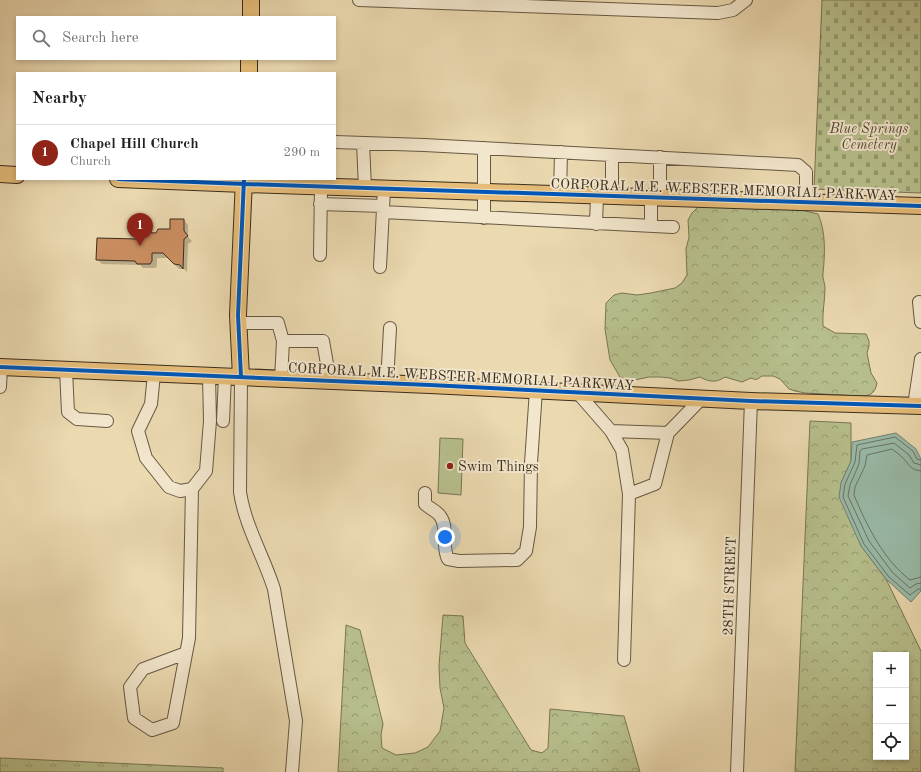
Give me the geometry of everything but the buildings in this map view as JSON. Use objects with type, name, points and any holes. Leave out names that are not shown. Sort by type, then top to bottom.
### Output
[{"type":"main road","points":[[251,0],[251,16]]},
{"type":"main road","points":[[249,60],[249,72]]},
{"type":"main road","points":[[0,174],[16,175]]},
{"type":"main road","points":[[160,180],[326,183]]},
{"type":"main road","points":[[233,377],[238,322],[244,182]]},
{"type":"main road","name":"CORPORAL M.E. WEBSTER MEMORIAL PARKWAY","points":[[326,183],[348,182],[365,188],[384,189],[921,206]]},
{"type":"main road","name":"CORPORAL M.E. WEBSTER MEMORIAL PARKWAY","points":[[1,367],[387,383],[751,401],[918,406]]},
{"type":"street","points":[[359,0],[605,4],[718,13],[733,10],[746,0]]},
{"type":"street","points":[[336,142],[484,148],[798,165],[806,172],[806,202]]},
{"type":"street","points":[[363,143],[365,188]]},
{"type":"street","points":[[484,148],[484,218]]},
{"type":"street","points":[[560,194],[561,152]]},
{"type":"street","points":[[596,224],[605,196],[612,155]]},
{"type":"street","points":[[650,226],[660,157]]},
{"type":"street","points":[[320,255],[320,204],[326,183]]},
{"type":"street","points":[[380,267],[384,189]]},
{"type":"street","points":[[320,204],[484,218],[673,227]]},
{"type":"street","points":[[919,302],[921,322]]},
{"type":"street","points":[[238,322],[278,323],[283,341],[281,379]]},
{"type":"street","points":[[387,383],[390,328]]},
{"type":"street","points":[[283,341],[323,341],[330,381]]},
{"type":"street","points":[[918,406],[921,359]]},
{"type":"street","points":[[0,387],[1,367]]},
{"type":"street","points":[[66,370],[68,412],[77,419],[106,421]]},
{"type":"street","points":[[154,374],[151,404],[138,431],[146,458],[169,487],[180,491],[192,489]]},
{"type":"street","points":[[186,653],[144,669],[130,687],[134,718],[152,730],[173,723],[189,638],[192,489],[206,471],[210,421],[209,376]]},
{"type":"street","points":[[222,421],[233,377]]},
{"type":"street","points":[[233,377],[240,421],[240,492],[243,507],[274,589],[296,720],[292,772]]},
{"type":"street","points":[[425,493],[425,504],[441,516],[444,527],[444,552],[448,559],[459,562],[517,560],[526,551],[530,527],[531,463],[536,390]]},
{"type":"street","points":[[577,392],[611,431],[622,450],[629,494],[624,660]]},
{"type":"street","points":[[629,494],[655,484],[668,433],[702,398]]},
{"type":"street","name":"28TH STREET","points":[[738,772],[751,401]]},
{"type":"street","points":[[210,421],[240,421]]},
{"type":"street","points":[[611,431],[668,433]]},
{"type":"green space","name":"Blue Springs Cemetery","points":[[822,0],[921,0],[921,193],[814,189]]},
{"type":"green space","points":[[699,206],[801,210],[818,214],[821,221],[824,243],[823,275],[825,288],[823,326],[835,333],[866,334],[869,341],[867,353],[871,373],[877,383],[872,393],[861,396],[805,393],[789,389],[780,379],[773,376],[762,376],[758,379],[751,378],[742,382],[725,377],[712,381],[700,377],[678,381],[670,378],[649,377],[630,381],[620,377],[610,360],[605,329],[606,303],[614,295],[622,293],[637,295],[651,293],[675,288],[682,283],[687,275],[686,249],[689,237],[688,220]]},
{"type":"green space","points":[[810,421],[851,423],[851,461],[841,483],[861,546],[886,579],[921,651],[921,772],[795,772]]},
{"type":"green space","name":"Swim Things","points":[[440,438],[463,439],[461,495],[438,493]]},
{"type":"green space","points":[[443,615],[463,616],[465,643],[531,750],[542,753],[548,748],[550,709],[624,716],[640,772],[338,772],[346,625],[360,630],[383,724],[381,735],[382,748],[396,755],[415,753],[428,747],[440,731],[444,708],[440,688],[439,666]]},
{"type":"green space","points":[[0,758],[223,768],[223,772],[0,772]]},
{"type":"water","points":[[896,433],[916,449],[921,459],[921,591],[911,602],[886,579],[861,546],[839,497],[841,483],[851,461],[852,442]]},
{"type":"cycle path","points":[[143,180],[921,206]]},
{"type":"cycle path","points":[[241,377],[238,315],[244,180]]},
{"type":"cycle path","points":[[0,367],[430,385],[751,401],[921,406]]},
{"type":"place","name":"Chapel Hill Church","points":[[140,246]]},
{"type":"place","name":"Swim Things","points":[[450,466]]}]
